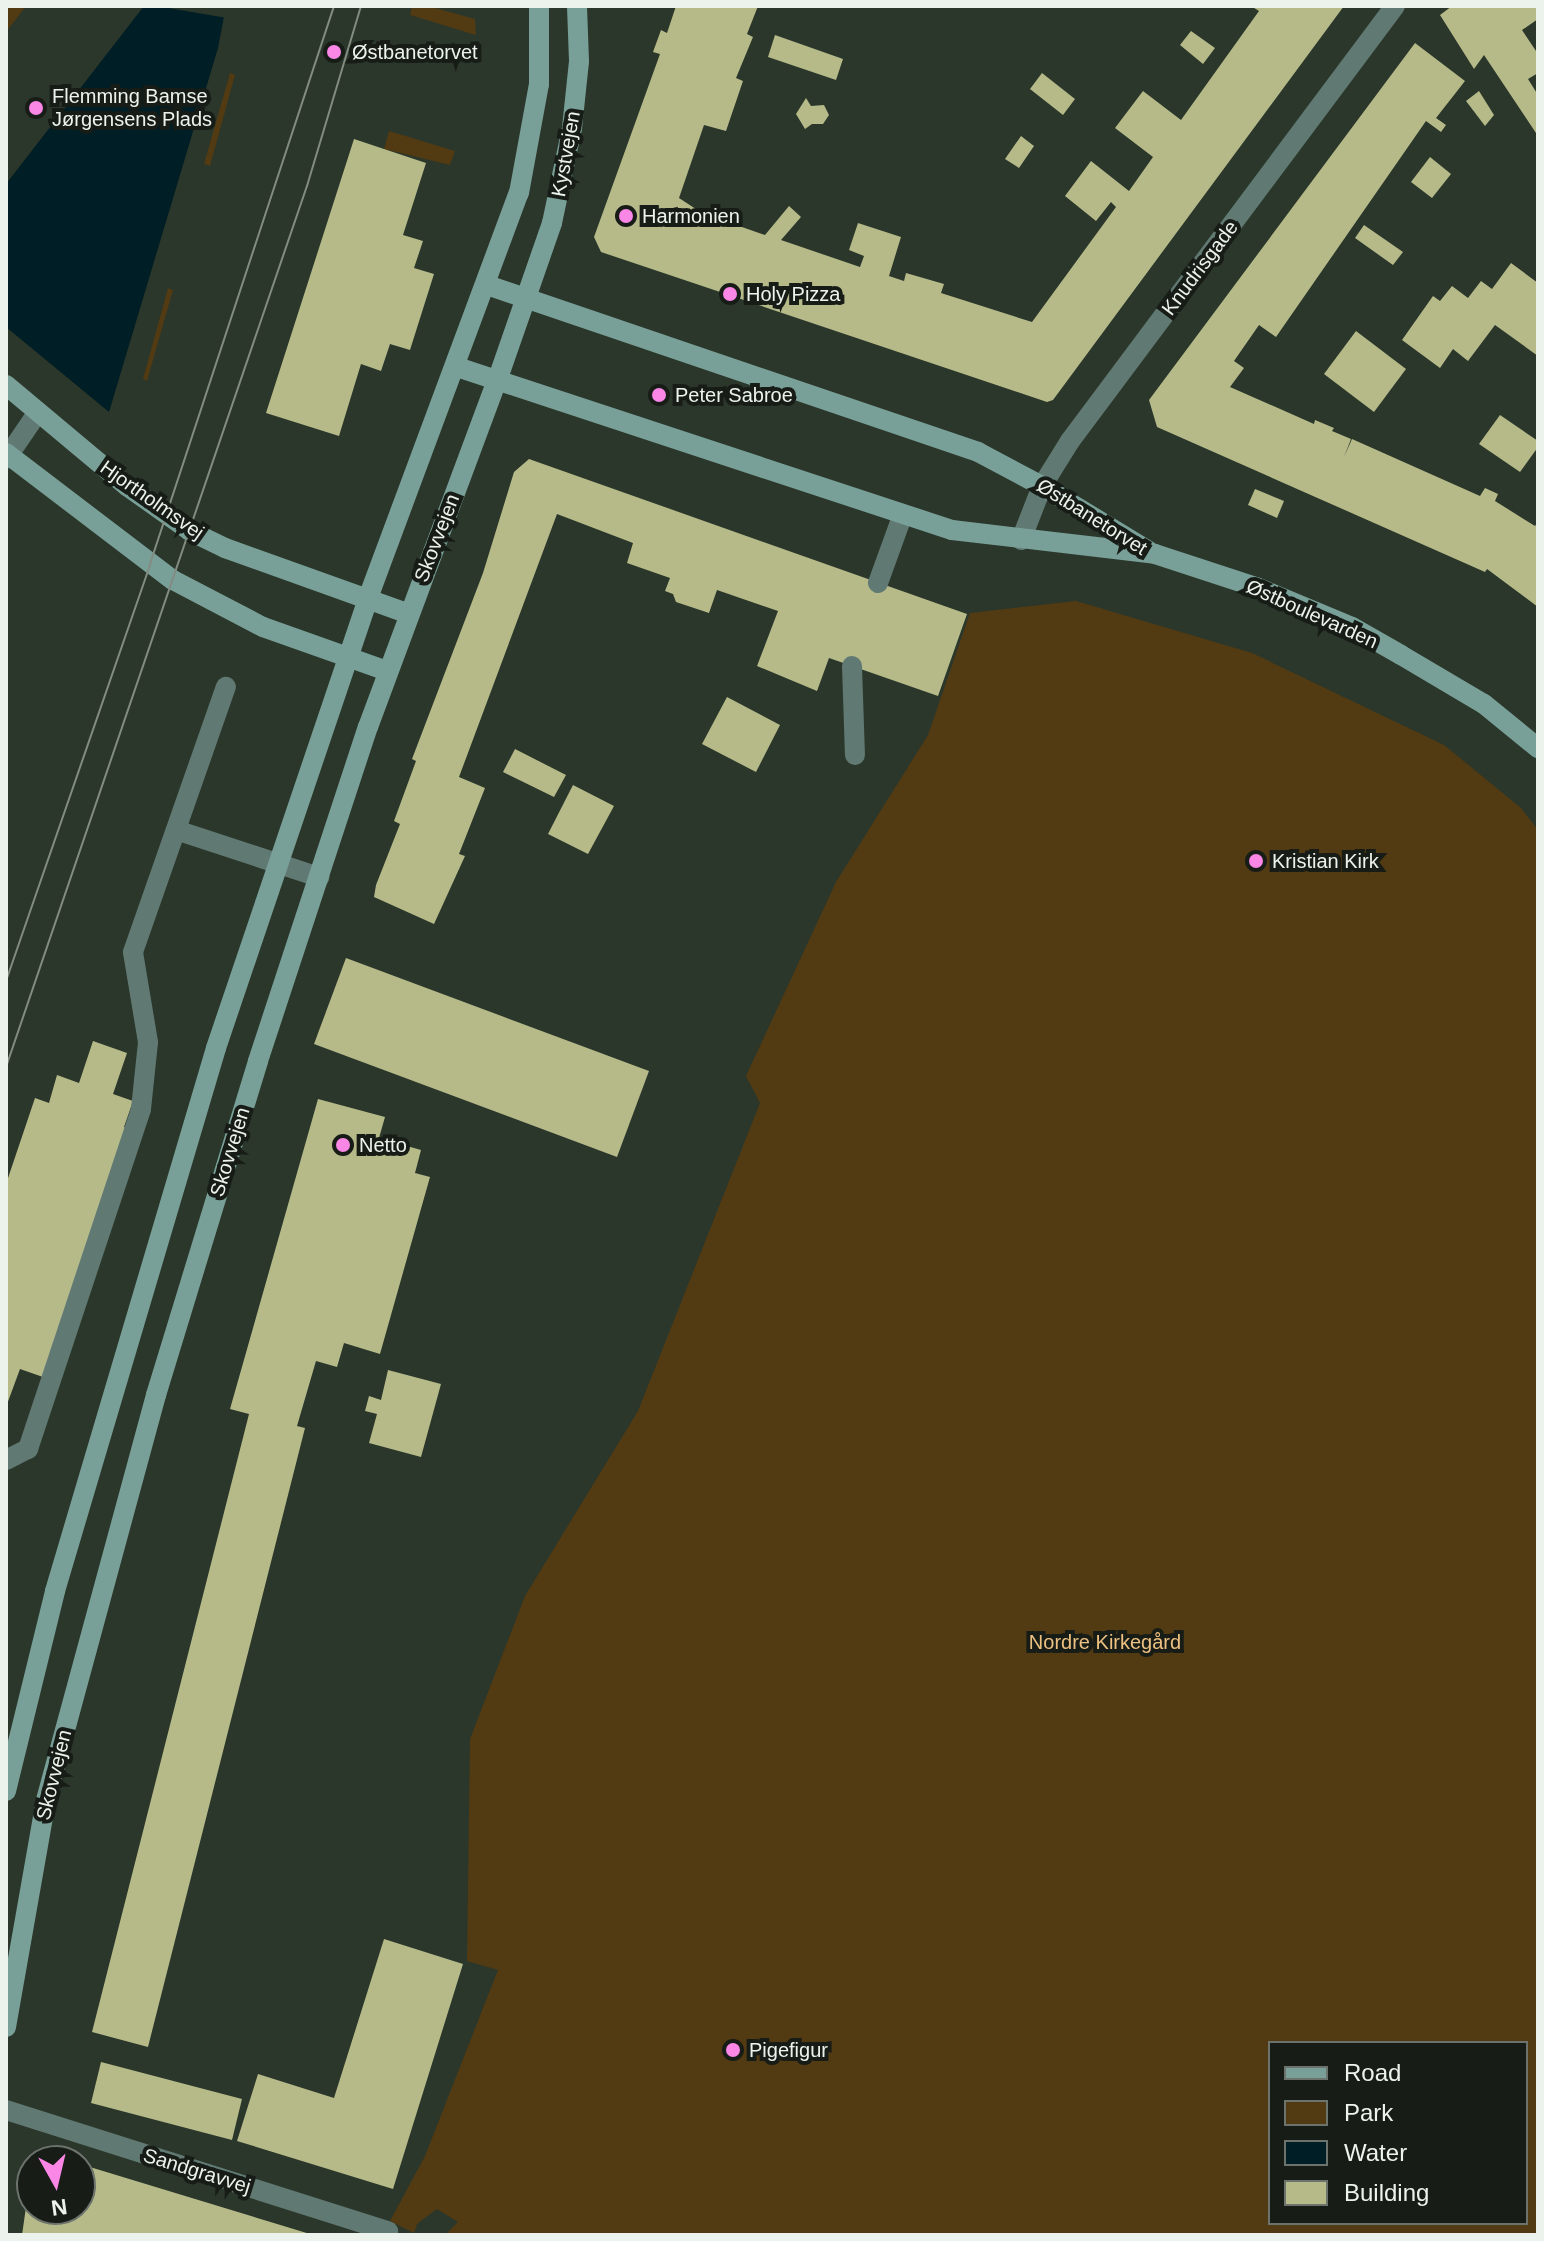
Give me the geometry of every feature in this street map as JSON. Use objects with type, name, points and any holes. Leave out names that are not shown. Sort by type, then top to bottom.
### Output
[{"type":"street","name":"Kystvejen","points":[[487,285],[519,193],[535,120],[541,51],[539,6]]},
{"type":"street","name":"Kystvejen","points":[[527,298],[558,200],[570,142],[579,61],[577,6]]},
{"type":"street","name":"Knudrisgade","points":[[1021,540],[1042,486],[1070,441],[1395,6]]},
{"type":"street","name":"Østbanetorvet","points":[[487,285],[978,452],[1042,486],[1155,554]]},
{"type":"street","points":[[6,1791],[55,1591],[216,1048],[347,657],[487,285]]},
{"type":"street","name":"Skovvejen","points":[[6,2027],[46,1800],[156,1395],[387,671],[527,298]]},
{"type":"street","name":"Østbanetorvet","points":[[457,367],[952,530],[1155,554]]},
{"type":"street","name":"Hjortholmsvej","points":[[6,385],[127,486],[190,531],[225,548],[409,614]]},
{"type":"street","points":[[38,412],[7,456],[173,580],[263,627],[387,671]]},
{"type":"street","points":[[878,583],[903,514]]},
{"type":"street","name":"Østboulevarden","points":[[1155,554],[1256,587],[1352,627],[1484,704],[1538,748]]},
{"type":"street","points":[[852,666],[855,755]]},
{"type":"street","points":[[6,1460],[28,1449],[141,1109],[148,1042],[133,952],[226,687]]},
{"type":"street","points":[[176,830],[319,877]]},
{"type":"street","name":"Sandgravvej","points":[[6,2110],[388,2231]]},
{"type":"green space","points":[[6,6],[26,6],[6,32]]},
{"type":"green space","points":[[412,6],[428,6],[475,19],[476,35],[410,15]]},
{"type":"green space","points":[[230,73],[235,75],[210,166],[204,164]]},
{"type":"green space","points":[[389,131],[455,151],[450,165],[384,149]]},
{"type":"green space","points":[[168,288],[173,290],[147,381],[143,379]]},
{"type":"green space","name":"Nordre Kirkegård","points":[[1076,601],[1252,653],[1444,745],[1521,808],[1538,830],[1538,2235],[445,2235],[458,2222],[437,2209],[417,2224],[414,2233],[390,2221],[425,2156],[498,1970],[467,1961],[470,1739],[525,1596],[638,1411],[760,1103],[746,1076],[836,882],[928,735],[970,613]]},
{"type":"water","points":[[144,6],[226,6],[218,48],[109,412],[6,327],[6,184]]},
{"type":"pier","points":[[157,6],[229,6],[227,18]]},
{"type":"building","points":[[676,6],[758,6],[747,34],[753,37],[736,78],[743,81],[726,131],[704,125],[679,198],[702,213],[765,235],[789,206],[801,217],[781,240],[860,267],[864,256],[849,250],[858,223],[901,237],[889,276],[904,281],[906,273],[944,284],[941,293],[1032,322],[1116,207],[1111,202],[1096,221],[1065,196],[1091,161],[1129,191],[1153,157],[1115,128],[1143,91],[1181,120],[1259,11],[1251,6],[1344,6],[1053,400],[1047,402],[601,252],[594,237],[660,54],[653,52],[661,30],[667,33]]},
{"type":"building","points":[[1452,6],[1538,6],[1538,19],[1522,30],[1538,54],[1538,73],[1528,79],[1538,95],[1538,136],[1484,55],[1474,69],[1440,15]]},
{"type":"building","points":[[1191,31],[1215,48],[1203,64],[1180,45]]},
{"type":"building","points":[[775,35],[843,59],[836,80],[768,57]]},
{"type":"building","points":[[1415,43],[1465,81],[1436,118],[1446,125],[1441,132],[1426,121],[1276,337],[1259,325],[1234,361],[1244,368],[1230,387],[1314,424],[1315,420],[1334,428],[1332,431],[1351,439],[1344,457],[1352,439],[1480,496],[1485,488],[1498,494],[1495,501],[1535,526],[1538,522],[1538,607],[1487,569],[1485,572],[1157,427],[1149,400]]},
{"type":"building","points":[[1042,73],[1075,99],[1063,115],[1030,89]]},
{"type":"building","points":[[1479,91],[1494,115],[1485,126],[1466,101]]},
{"type":"building","points":[[806,98],[811,106],[824,105],[829,115],[823,124],[812,124],[805,129],[796,114]]},
{"type":"building","points":[[1021,136],[1034,146],[1019,168],[1005,159]]},
{"type":"building","points":[[354,139],[426,163],[403,235],[423,241],[414,268],[434,274],[410,350],[390,344],[381,371],[361,364],[339,436],[266,413]]},
{"type":"building","points":[[1430,157],[1451,174],[1432,198],[1411,182]]},
{"type":"building","points":[[1364,225],[1403,252],[1393,265],[1355,238]]},
{"type":"building","points":[[1511,263],[1538,283],[1538,356],[1495,325],[1468,361],[1453,349],[1440,368],[1402,340],[1433,296],[1440,301],[1452,286],[1468,298],[1481,281],[1492,289]]},
{"type":"building","points":[[1356,331],[1406,369],[1374,412],[1324,374]]},
{"type":"building","points":[[1500,415],[1538,441],[1538,447],[1520,472],[1479,444]]},
{"type":"building","points":[[529,459],[967,614],[938,696],[829,658],[817,691],[757,666],[778,611],[717,590],[709,613],[676,602],[673,594],[665,591],[670,578],[627,563],[633,543],[557,514],[459,777],[485,788],[459,854],[465,856],[434,924],[374,897],[376,885],[400,824],[394,821],[416,761],[412,759],[483,573],[514,472]]},
{"type":"building","points":[[1255,489],[1284,501],[1277,518],[1248,505]]},
{"type":"building","points":[[727,697],[780,725],[756,772],[702,744]]},
{"type":"building","points":[[515,749],[566,775],[554,797],[503,772]]},
{"type":"building","points":[[573,785],[614,806],[588,854],[548,834]]},
{"type":"building","points":[[346,958],[649,1071],[617,1157],[314,1044]]},
{"type":"building","points":[[93,1041],[127,1053],[113,1094],[133,1101],[124,1127],[132,1130],[43,1377],[20,1369],[6,1407],[6,1184],[35,1098],[49,1103],[57,1075],[79,1083]]},
{"type":"building","points":[[318,1099],[385,1117],[379,1138],[421,1150],[415,1173],[430,1177],[380,1354],[344,1343],[337,1367],[316,1361],[297,1426],[305,1428],[148,2047],[92,2032],[249,1414],[230,1409]]},
{"type":"building","points":[[388,1370],[441,1384],[421,1457],[369,1443],[377,1414],[365,1411],[369,1396],[381,1400]]},
{"type":"building","points":[[384,1939],[463,1964],[393,2189],[237,2141],[258,2074],[334,2098]]},
{"type":"building","points":[[101,2062],[242,2099],[232,2140],[91,2103]]},
{"type":"building","points":[[96,2169],[310,2234],[309,2235],[22,2235],[23,2225],[96,2225]]},
{"type":"tram line","points":[[6,981],[150,564],[334,6]]},
{"type":"tram line","points":[[6,1067],[307,186],[361,6]]},
{"type":"place","name":"Østbanetorvet","points":[[334,52]]},
{"type":"place","name":"Flemming Bamse Jørgensens Plads","points":[[36,108]]},
{"type":"place","name":"Harmonien","points":[[626,216]]},
{"type":"place","name":"Holy Pizza","points":[[730,294]]},
{"type":"place","name":"Peter Sabroe","points":[[659,395]]},
{"type":"place","name":"Kristian Kirk","points":[[1256,861]]},
{"type":"place","name":"Netto","points":[[343,1145]]},
{"type":"place","name":"Pigefigur","points":[[733,2050]]}]
